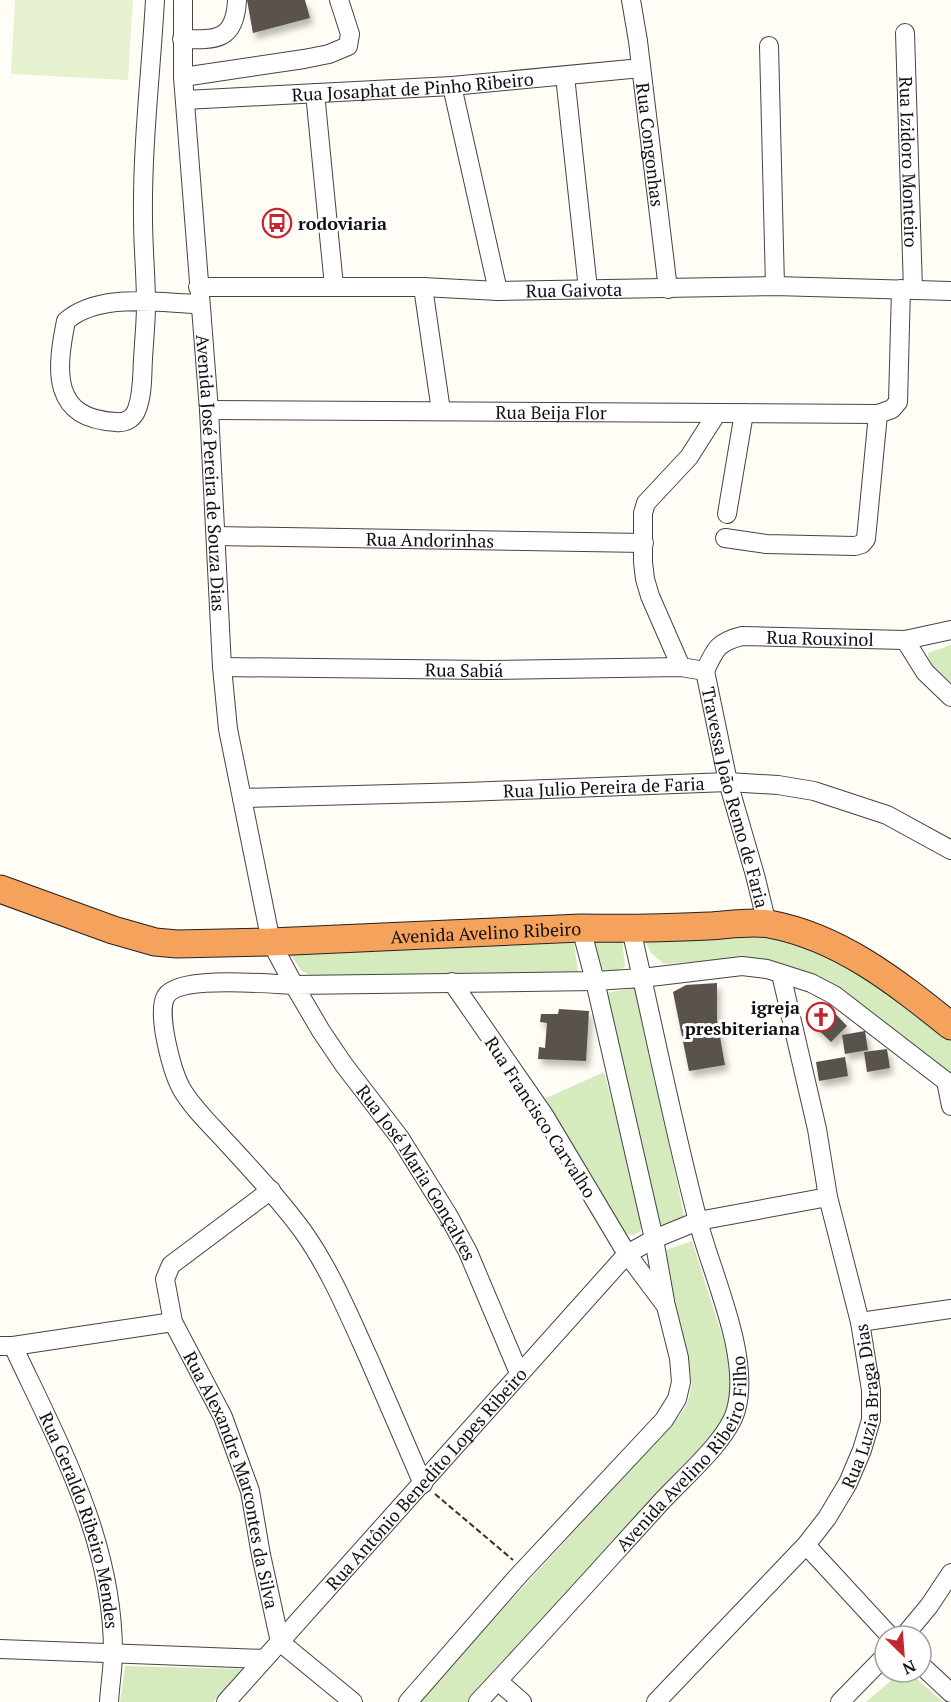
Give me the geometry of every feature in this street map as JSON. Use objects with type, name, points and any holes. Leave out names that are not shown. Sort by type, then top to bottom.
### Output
[{"type":"highway","name":"Avenida Avelino Ribeiro","points":[[0,889],[113,930],[155,942],[177,944],[581,928],[631,929],[767,924],[812,936],[854,955],[894,980],[951,1026]]},
{"type":"street","points":[[146,302],[104,302],[75,313],[66,321],[60,375],[63,393],[70,405],[82,413],[104,421],[119,423],[129,420],[137,411],[141,390],[146,302],[143,190],[155,0]]},
{"type":"street","name":"Avenida José Pereira de Souza Dias","points":[[183,0],[183,77],[209,410],[222,667],[228,729],[271,942]]},
{"type":"street","points":[[182,39],[213,40],[225,33],[231,27],[237,0]]},
{"type":"street","points":[[183,77],[304,59],[342,50],[348,46],[350,34],[339,0]]},
{"type":"street","name":"Rua Congonhas","points":[[631,0],[668,289]]},
{"type":"street","name":"Rua Izidoro Monteiro","points":[[725,538],[766,543],[855,546],[862,544],[866,539],[885,412],[898,402],[907,289],[905,33]]},
{"type":"street","points":[[769,46],[775,286]]},
{"type":"street","name":"Rua Josaphat de Pinho Ribeiro","points":[[185,100],[452,86],[641,68]]},
{"type":"street","points":[[565,76],[588,289]]},
{"type":"street","points":[[452,86],[498,291]]},
{"type":"street","points":[[315,93],[334,286]]},
{"type":"street","name":"Rua Gaivota","points":[[146,302],[334,286],[423,286],[498,291],[775,286],[951,291]]},
{"type":"street","points":[[423,286],[441,411]]},
{"type":"street","name":"Rua Beija Flor","points":[[209,410],[885,412]]},
{"type":"street","points":[[727,514],[744,412]]},
{"type":"street","points":[[681,667],[650,596],[643,562],[643,513],[646,503],[689,457],[717,413]]},
{"type":"street","name":"Rua Andorinhas","points":[[216,536],[644,543]]},
{"type":"street","name":"Rua Rouxinol","points":[[705,671],[716,649],[728,640],[742,636],[905,640],[951,630]]},
{"type":"street","points":[[905,640],[925,672],[951,697]]},
{"type":"street","name":"Rua Sabiá","points":[[222,667],[489,670],[681,667],[705,671]]},
{"type":"street","name":"Travessa João Remo de Faria","points":[[705,671],[728,782],[767,924]]},
{"type":"street","name":"Rua Julio Pereira de Faria","points":[[242,798],[728,782],[778,785],[814,791],[887,815],[951,850]]},
{"type":"street","name":"Avenida Avelino Ribeiro Filho","points":[[408,1702],[524,1569],[663,1420],[677,1400],[681,1382],[679,1358],[596,981],[581,928]]},
{"type":"street","name":"Avenida Avelino Ribeiro Filho","points":[[478,1702],[672,1490],[706,1456],[735,1413],[738,1383],[734,1338],[698,1221],[631,929]]},
{"type":"street","name":"Rua José Maria Gonçalves","points":[[271,942],[327,1039],[400,1138],[448,1215],[468,1252],[519,1373]]},
{"type":"street","points":[[423,1484],[349,1314],[326,1268],[303,1232],[271,1190],[201,1114],[182,1088],[173,1068],[166,1040],[164,1002],[170,991],[198,982],[294,985],[596,981],[742,966],[767,969],[812,983],[834,995],[949,1083],[951,1106]]},
{"type":"street","name":"Rua Luzia Braga Dias","points":[[656,1702],[806,1545],[827,1518],[848,1483],[862,1450],[871,1420],[871,1390],[867,1356],[828,1197],[817,1129],[781,974]]},
{"type":"street","name":"Rua Francisco Carvalho","points":[[452,982],[544,1115],[627,1254]]},
{"type":"street","name":"Rua Alexandre Marcontes da Silva","points":[[271,1190],[171,1265],[165,1279],[173,1322],[223,1418],[250,1491],[261,1556],[280,1642]]},
{"type":"street","name":"Rua Antônio Benedito Lopes Ribeiro","points":[[226,1702],[627,1254],[654,1239],[698,1221],[828,1197]]},
{"type":"street","name":"Avenida Avelino Ribeiro Filho","points":[[627,1254],[666,1306]]},
{"type":"street","points":[[860,1322],[951,1309]]},
{"type":"street","points":[[7,1346],[173,1322]]},
{"type":"street","name":"Rua Geraldo Ribeiro Mendes","points":[[7,1346],[78,1485],[92,1524],[109,1608],[113,1652],[109,1702]]},
{"type":"street","points":[[806,1545],[879,1624]]},
{"type":"street","points":[[914,1624],[951,1573]]},
{"type":"street","points":[[280,1642],[353,1702]]},
{"type":"street","points":[[0,1648],[264,1659]]},
{"type":"street","points":[[840,1702],[873,1668]]},
{"type":"street","points":[[933,1676],[951,1693]]},
{"type":"street","points":[[498,1681],[522,1702]]},
{"type":"path","points":[[423,1484],[524,1569]]},
{"type":"green space","points":[[15,0],[133,0],[128,80],[11,74]]},
{"type":"green space","points":[[951,645],[951,684],[930,670],[928,653]]},
{"type":"green space","points":[[743,935],[786,941],[807,947],[878,982],[951,1040],[951,1079],[844,990],[809,973],[775,962],[742,958],[664,964],[651,953],[645,941]]},
{"type":"green space","points":[[622,939],[625,966],[612,972],[599,967],[592,941]]},
{"type":"green space","points":[[574,943],[578,971],[574,975],[315,979],[301,970],[290,954]]},
{"type":"green space","points":[[637,988],[685,1220],[659,1230],[604,993]]},
{"type":"green space","points":[[604,1072],[643,1220],[640,1232],[633,1235],[625,1234],[544,1099]]},
{"type":"green space","points":[[692,1241],[730,1361],[732,1384],[728,1409],[722,1422],[707,1445],[468,1702],[418,1702],[682,1413],[692,1384],[663,1251]]},
{"type":"green space","points":[[125,1666],[243,1669],[213,1702],[120,1702]]},
{"type":"green space","points":[[887,1684],[923,1684],[943,1702],[866,1702]]},
{"type":"building","points":[[247,0],[305,0],[310,18],[253,33]]},
{"type":"building","points":[[717,983],[717,1020],[725,1065],[689,1071],[673,992],[686,985]]},
{"type":"building","points":[[825,1003],[847,1026],[831,1042],[808,1020]]},
{"type":"building","points":[[559,1009],[589,1011],[586,1061],[538,1059],[539,1047],[545,1048],[547,1023],[540,1022],[541,1014],[558,1014]]},
{"type":"building","points":[[865,1031],[868,1050],[845,1054],[842,1035]]},
{"type":"building","points":[[887,1049],[890,1068],[867,1072],[864,1052]]},
{"type":"building","points":[[845,1057],[848,1076],[819,1081],[816,1062]]},
{"type":"place","name":"rodoviaria","points":[[277,223]]},
{"type":"place","name":"igreja presbiteriana","points":[[821,1017]]}]
